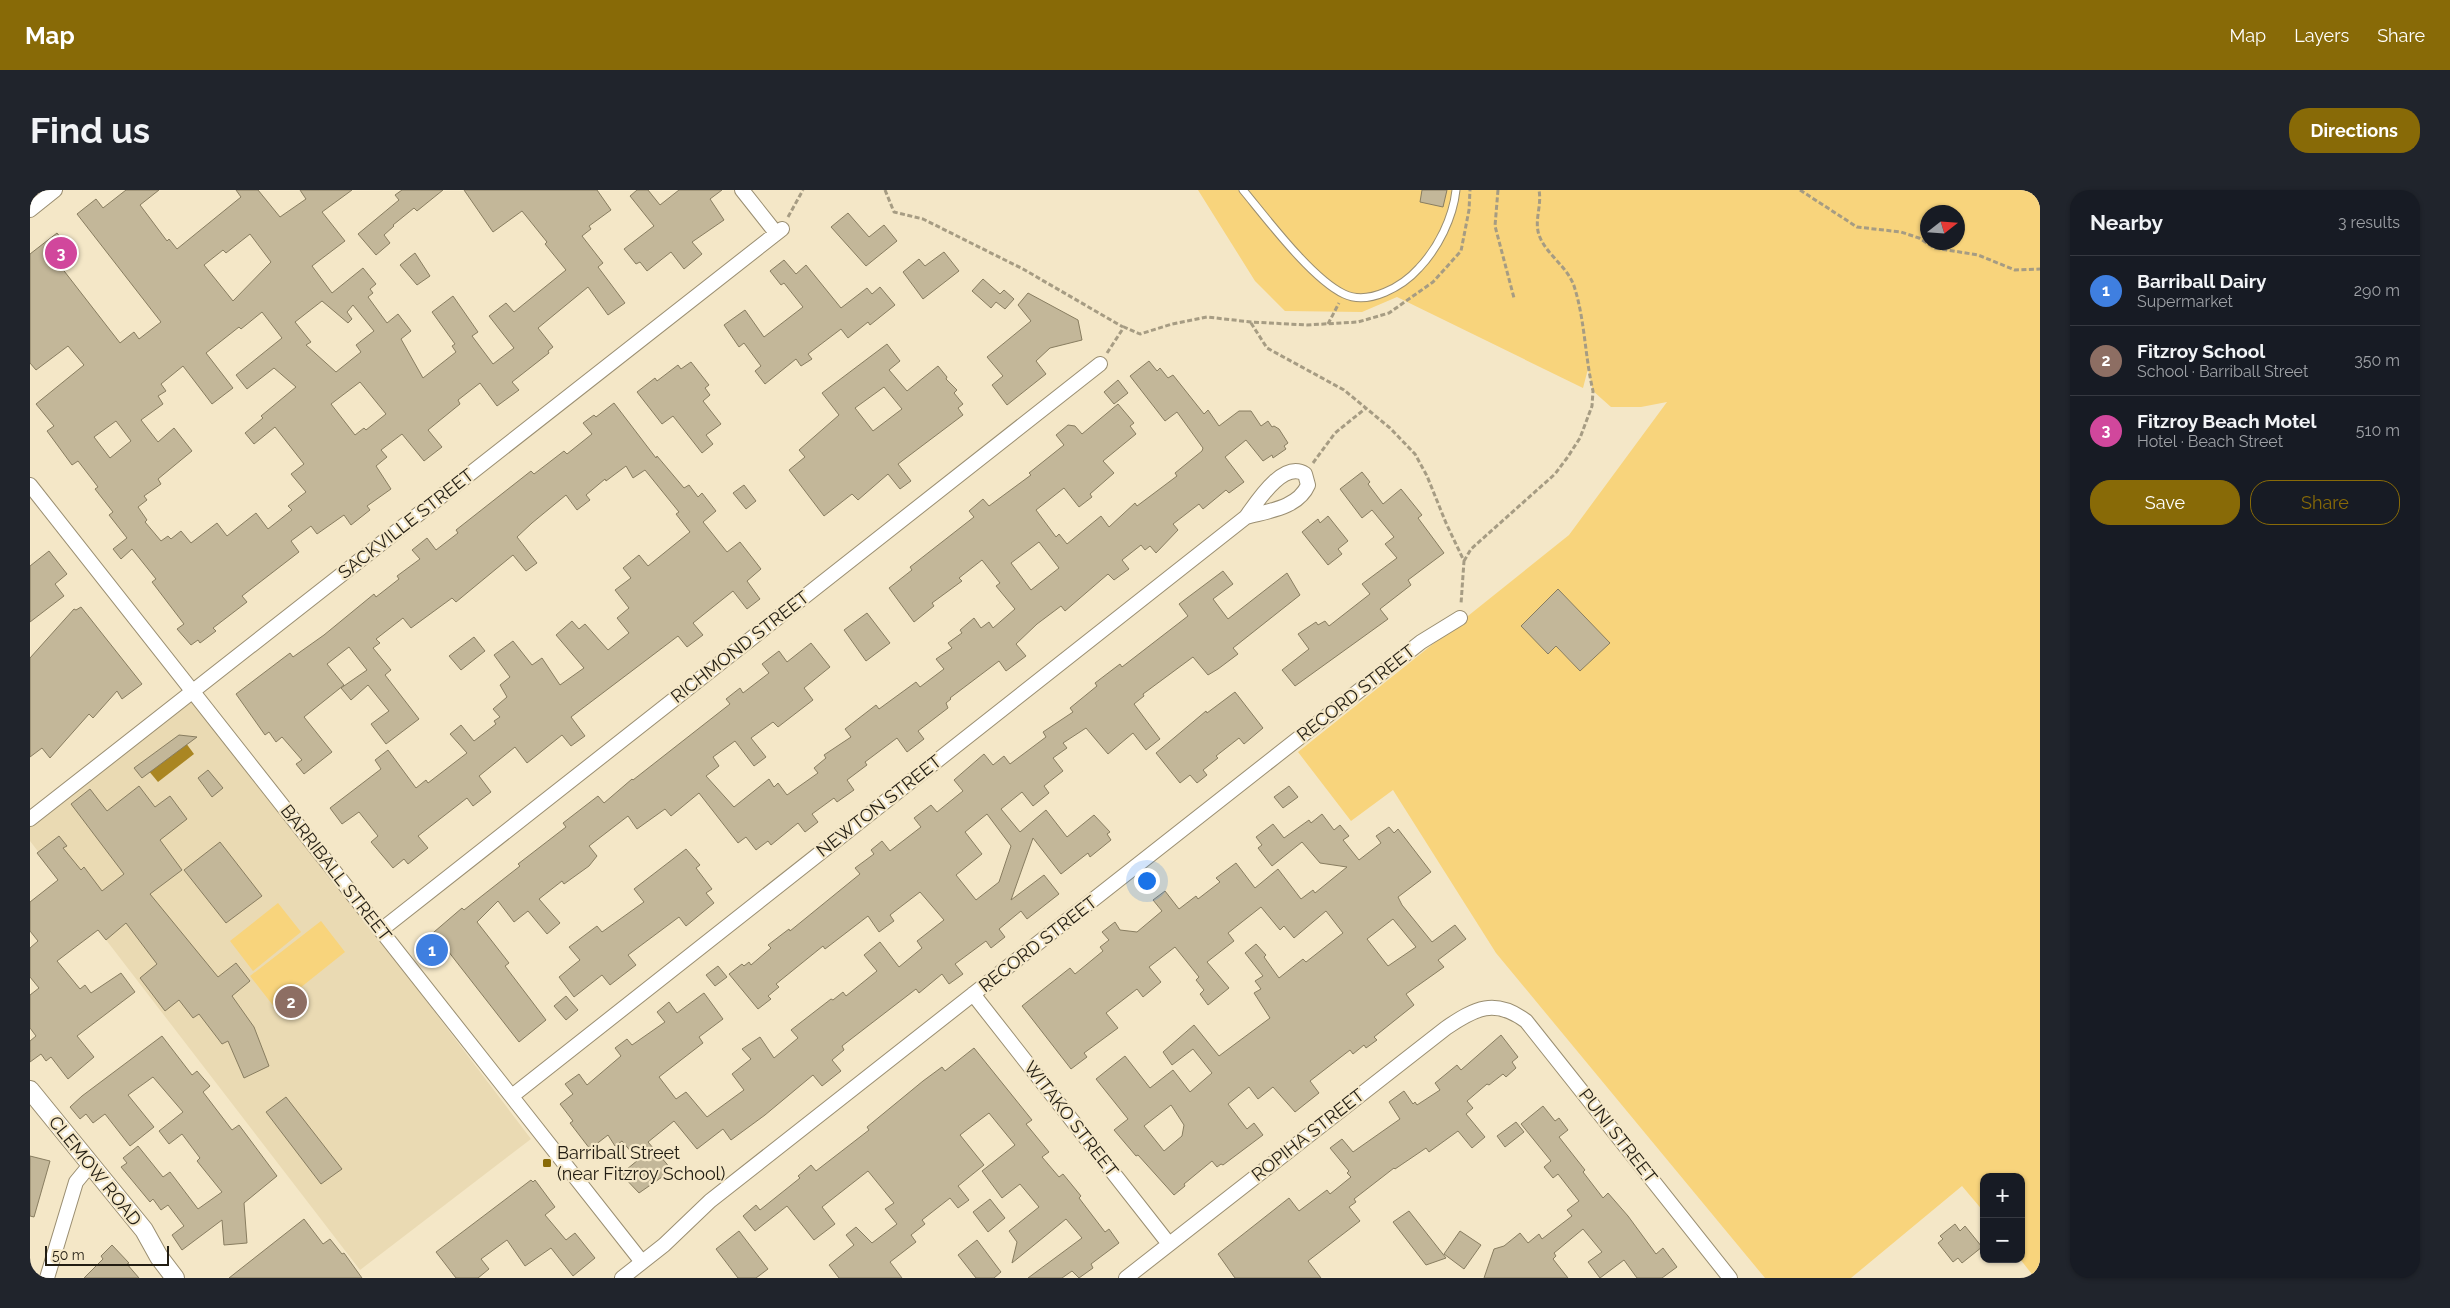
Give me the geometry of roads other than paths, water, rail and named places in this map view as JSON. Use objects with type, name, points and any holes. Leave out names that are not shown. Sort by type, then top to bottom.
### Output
[{"type":"street","points":[[30,210],[55,190]]},
{"type":"street","name":"SACKVILLE STREET","points":[[30,819],[779,231],[742,190]]},
{"type":"street","name":"RICHMOND STREET","points":[[381,930],[1100,364]]},
{"type":"street","name":"NEWTON STREET","points":[[512,1096],[1246,517],[1270,486],[1280,477],[1296,471],[1305,474],[1308,485],[1295,501],[1283,507],[1246,517]]},
{"type":"street","name":"BARRIBALL STREET","points":[[30,484],[512,1096],[633,1272]]},
{"type":"street","name":"RECORD STREET","points":[[633,1272],[710,1201],[1421,642],[1460,618]]},
{"type":"street","name":"WITAKO STREET","points":[[973,994],[1169,1244]]},
{"type":"street","name":"ROPIHA STREET","points":[[1126,1278],[1446,1028],[1467,1013],[1483,1007],[1497,1007]]},
{"type":"street","name":"PUNI STREET","points":[[1497,1007],[1512,1010],[1526,1020],[1730,1278]]},
{"type":"street","name":"CLEMOW ROAD","points":[[30,1090],[144,1230],[159,1257],[175,1278]]},
{"type":"street","points":[[47,1278],[76,1182],[90,1165]]},
{"type":"lane","points":[[1243,190],[1317,274],[1344,294],[1357,297],[1375,295],[1397,287],[1428,259],[1442,236],[1451,214],[1456,190]]},
{"type":"place","name":"Fitzroy Beach Motel","points":[[61,253]]},
{"type":"place","name":"Barriball Dairy","points":[[432,950]]},
{"type":"place","name":"Fitzroy School","points":[[291,1002]]},
{"type":"place","name":"Barriball Street (near Fitzroy School)","points":[[547,1163]]}]
